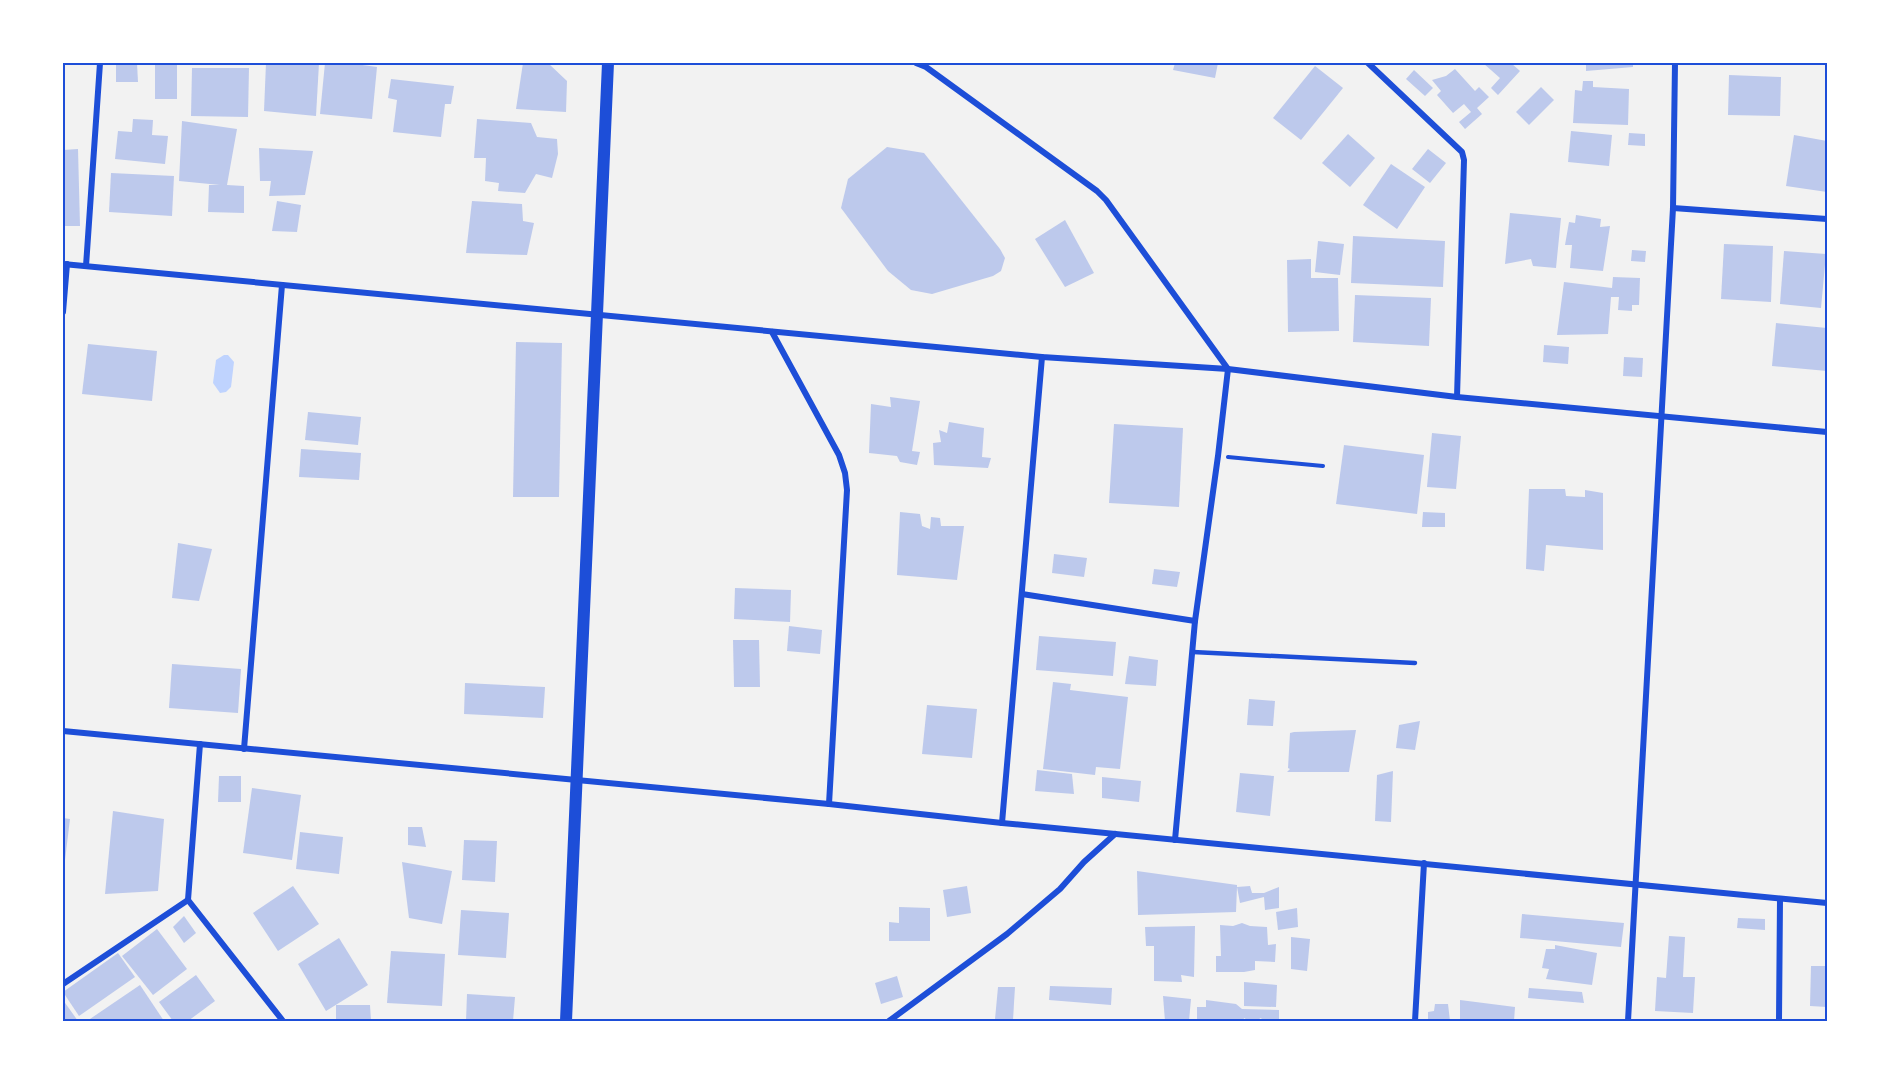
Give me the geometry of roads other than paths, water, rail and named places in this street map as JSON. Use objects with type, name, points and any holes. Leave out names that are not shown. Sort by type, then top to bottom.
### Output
[{"type":"main road","points":[[566,1021],[608,63]]},
{"type":"street","points":[[86,266],[100,63]]},
{"type":"street","points":[[916,63],[927,65],[1097,191],[1106,200],[1228,369],[1195,621],[1175,840]]},
{"type":"street","points":[[1368,63],[1462,152],[1464,160],[1457,397]]},
{"type":"street","points":[[1628,1021],[1673,208],[1675,63]]},
{"type":"street","points":[[1673,208],[1827,219]]},
{"type":"street","points":[[63,312],[65,264],[1042,357],[1228,369],[1457,397],[1827,432]]},
{"type":"street","points":[[244,749],[282,285]]},
{"type":"street","points":[[772,332],[839,455],[845,473],[847,490],[830,804]]},
{"type":"street","points":[[1002,823],[1042,357]]},
{"type":"street","points":[[1022,594],[1195,621]]},
{"type":"street","points":[[63,731],[1827,903]]},
{"type":"street","points":[[200,744],[188,900],[283,1021]]},
{"type":"street","points":[[889,1021],[1007,934],[1060,889],[1084,862],[1115,834]]},
{"type":"street","points":[[1415,1021],[1424,863]]},
{"type":"street","points":[[1779,1021],[1780,899]]},
{"type":"street","points":[[63,984],[188,900]]},
{"type":"lane","points":[[1193,652],[1416,663]]},
{"type":"water","points":[[228,355],[234,362],[231,387],[226,392],[220,393],[213,383],[216,360]]}]
